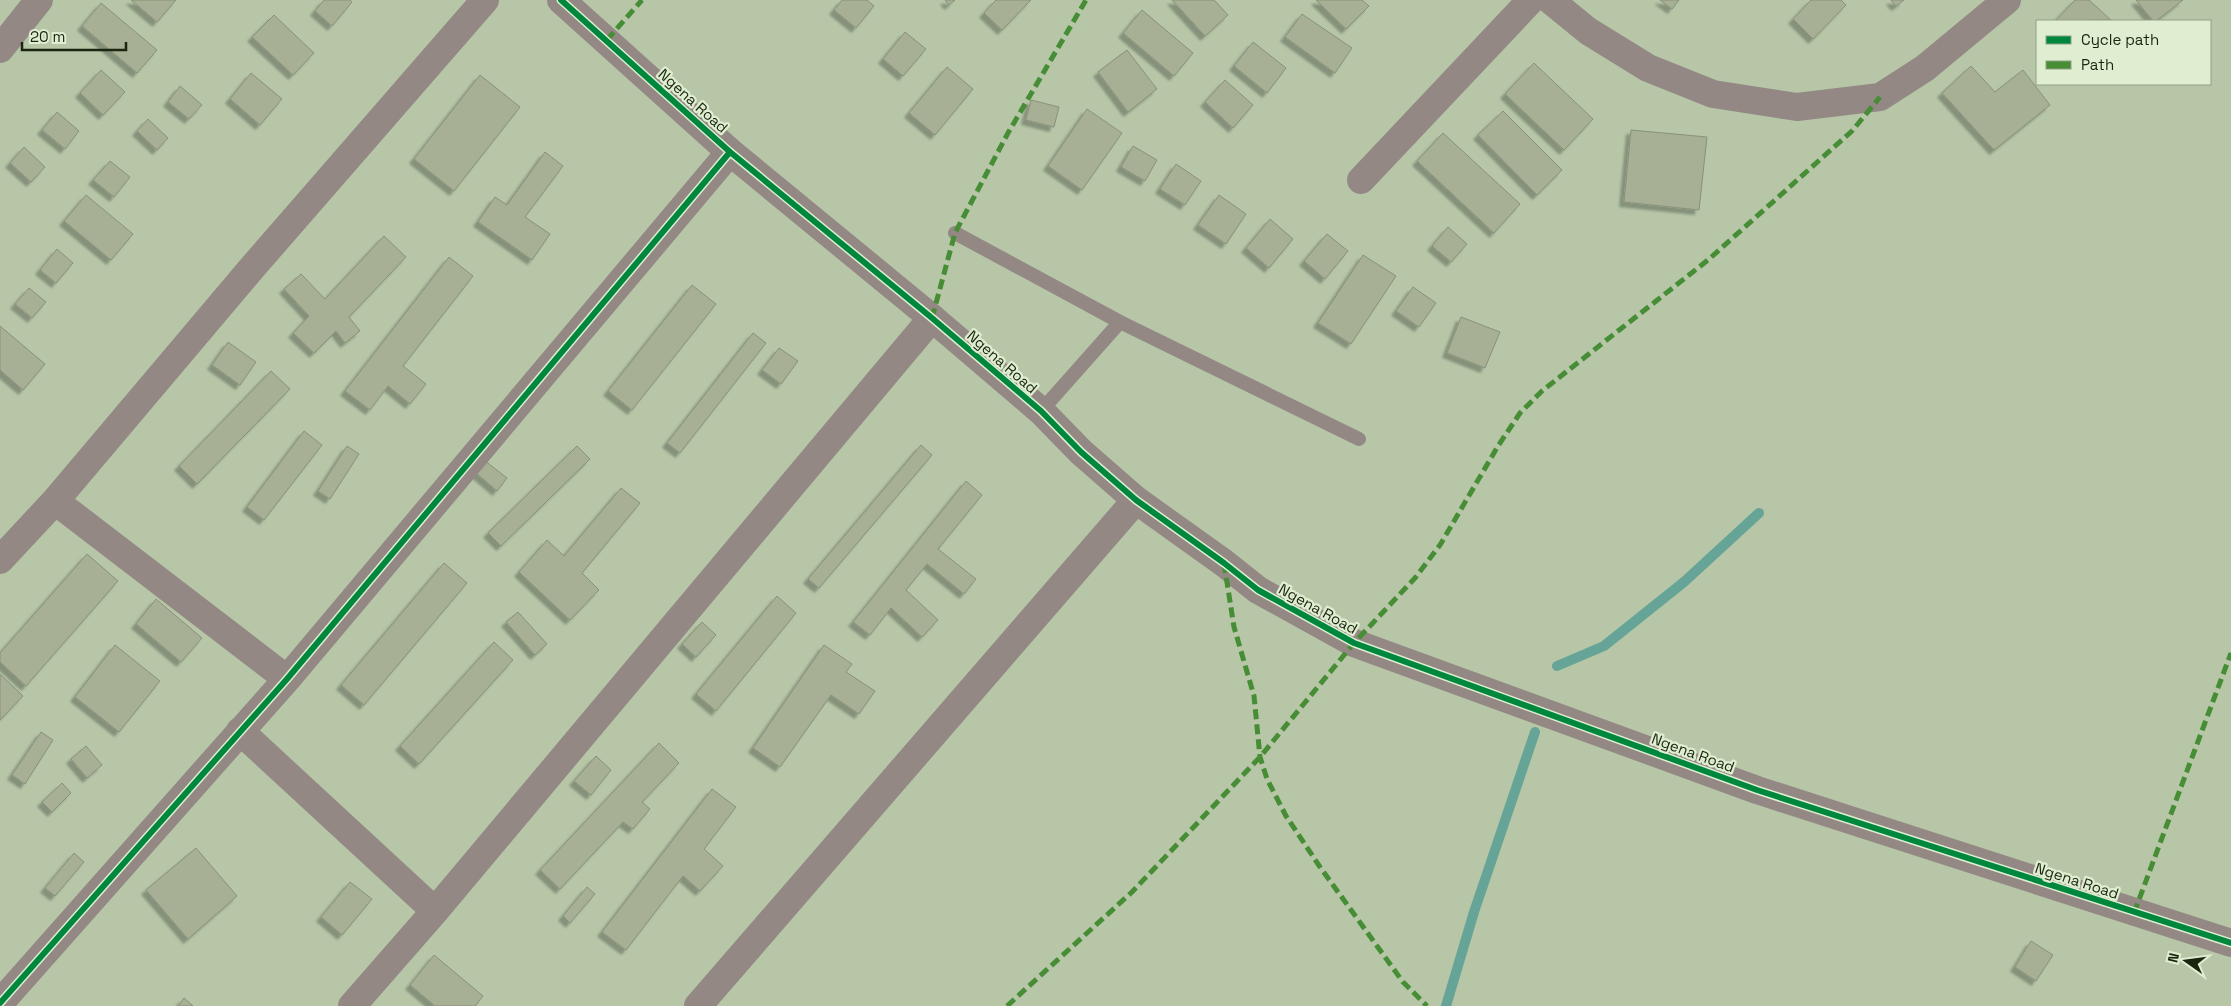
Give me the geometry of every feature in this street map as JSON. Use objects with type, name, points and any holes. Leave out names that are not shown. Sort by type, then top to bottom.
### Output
[{"type":"street","points":[[5,33],[39,0]]},
{"type":"street","points":[[0,560],[55,501],[251,269],[486,0]]},
{"type":"street","name":"Ngena Road","points":[[561,0],[730,152],[932,318],[1040,411],[1081,452],[1136,500],[1224,563],[1258,590],[1354,643],[1757,790],[2231,943]]},
{"type":"street","points":[[1361,180],[1531,0]]},
{"type":"street","points":[[1550,0],[1588,31],[1648,68],[1713,94],[1797,107],[1880,97],[1925,68],[2007,0]]},
{"type":"street","points":[[0,1003],[287,679],[730,152]]},
{"type":"street","points":[[352,1006],[435,911],[932,318]]},
{"type":"street","points":[[698,1006],[1136,500]]},
{"type":"street","points":[[55,501],[287,679]]},
{"type":"street","points":[[240,731],[435,911]]},
{"type":"lane","points":[[955,233],[1120,322],[1359,439]]},
{"type":"lane","points":[[1040,411],[1120,322]]},
{"type":"building","points":[[131,0],[176,0],[157,22]]},
{"type":"building","points":[[324,0],[350,0],[352,2],[332,26],[315,11]]},
{"type":"building","points":[[842,0],[867,0],[874,6],[856,28],[834,10]]},
{"type":"building","points":[[945,0],[955,0],[949,5]]},
{"type":"building","points":[[996,0],[1031,0],[1002,30],[984,13]]},
{"type":"building","points":[[1172,0],[1214,0],[1228,15],[1205,36]]},
{"type":"building","points":[[1316,0],[1362,0],[1369,6],[1346,29]]},
{"type":"building","points":[[1660,0],[1679,0],[1672,9]]},
{"type":"building","points":[[1811,0],[1841,0],[1846,5],[1813,39],[1793,19]]},
{"type":"building","points":[[1891,0],[1904,0],[1896,6]]},
{"type":"building","points":[[2075,0],[2089,0],[2111,20],[2056,20]]},
{"type":"building","points":[[2136,0],[2183,0],[2157,20],[2152,20]]},
{"type":"building","points":[[101,3],[157,50],[137,73],[82,26]]},
{"type":"building","points":[[1142,10],[1193,53],[1174,76],[1123,33]]},
{"type":"building","points":[[1302,14],[1352,48],[1335,73],[1285,37]]},
{"type":"building","points":[[274,15],[314,53],[293,75],[252,37]]},
{"type":"building","points":[[905,32],[926,49],[903,76],[883,59]]},
{"type":"building","points":[[1253,42],[1286,68],[1267,93],[1234,66]]},
{"type":"building","points":[[1127,50],[1157,89],[1128,112],[1098,72]]},
{"type":"building","points":[[1534,63],[1593,119],[1564,150],[1505,94]]},
{"type":"building","points":[[1971,66],[1995,92],[2023,70],[2050,105],[1994,150],[1942,93]]},
{"type":"building","points":[[947,67],[973,89],[935,135],[909,113]]},
{"type":"building","points":[[101,70],[125,92],[103,115],[80,93]]},
{"type":"building","points":[[251,73],[282,99],[260,125],[230,99]]},
{"type":"building","points":[[480,75],[520,107],[454,191],[414,159]]},
{"type":"building","points":[[1225,80],[1253,105],[1233,128],[1205,102]]},
{"type":"building","points":[[180,86],[202,105],[189,119],[168,102]]},
{"type":"building","points":[[1031,100],[1059,107],[1054,127],[1026,120]]},
{"type":"building","points":[[1087,109],[1122,133],[1082,190],[1048,166]]},
{"type":"building","points":[[1503,111],[1562,170],[1537,195],[1478,135]]},
{"type":"building","points":[[57,112],[79,131],[65,149],[42,130]]},
{"type":"building","points":[[148,119],[168,138],[157,150],[137,131]]},
{"type":"building","points":[[1631,130],[1707,137],[1699,210],[1624,202]]},
{"type":"building","points":[[1443,133],[1520,204],[1494,233],[1417,161]]},
{"type":"building","points":[[1133,146],[1157,160],[1145,181],[1121,167]]},
{"type":"building","points":[[24,147],[45,167],[31,182],[10,163]]},
{"type":"building","points":[[545,152],[563,166],[525,217],[550,234],[532,260],[478,222],[495,197],[507,205]]},
{"type":"building","points":[[110,161],[130,177],[114,197],[93,180]]},
{"type":"building","points":[[1176,164],[1201,181],[1185,205],[1160,189]]},
{"type":"building","points":[[86,195],[133,234],[111,260],[64,221]]},
{"type":"building","points":[[1219,195],[1246,214],[1226,244],[1198,225]]},
{"type":"building","points":[[1270,219],[1293,239],[1269,268],[1246,248]]},
{"type":"building","points":[[1448,227],[1467,244],[1451,262],[1432,246]]},
{"type":"building","points":[[1327,234],[1348,251],[1325,279],[1304,261]]},
{"type":"building","points":[[384,236],[406,257],[349,317],[360,331],[345,343],[336,331],[314,353],[293,333],[309,316],[284,289],[301,274],[325,299]]},
{"type":"building","points":[[57,249],[73,263],[56,283],[40,270]]},
{"type":"building","points":[[1363,255],[1396,276],[1351,344],[1318,323]]},
{"type":"building","points":[[449,257],[473,276],[403,366],[426,384],[410,404],[388,386],[370,410],[345,391]]},
{"type":"building","points":[[692,285],[716,304],[632,410],[608,391]]},
{"type":"building","points":[[1413,287],[1436,303],[1419,327],[1396,311]]},
{"type":"building","points":[[29,288],[46,302],[32,318],[15,304]]},
{"type":"building","points":[[1461,317],[1500,332],[1485,368],[1447,353]]},
{"type":"building","points":[[0,326],[45,364],[23,390],[0,370]]},
{"type":"building","points":[[753,333],[766,343],[680,453],[667,443]]},
{"type":"building","points":[[228,342],[256,362],[240,385],[212,365]]},
{"type":"building","points":[[779,348],[798,361],[781,384],[762,370]]},
{"type":"building","points":[[271,371],[290,389],[197,484],[179,466]]},
{"type":"building","points":[[304,431],[322,445],[264,520],[247,507]]},
{"type":"building","points":[[921,445],[932,455],[819,588],[808,579]]},
{"type":"building","points":[[347,446],[359,454],[330,499],[318,491]]},
{"type":"building","points":[[577,446],[590,459],[501,546],[488,533]]},
{"type":"building","points":[[484,460],[507,478],[497,491],[475,472]]},
{"type":"building","points":[[966,481],[982,495],[938,549],[976,579],[964,594],[927,564],[906,590],[938,620],[922,637],[891,608],[870,635],[853,622]]},
{"type":"building","points":[[621,488],[640,503],[582,573],[599,590],[570,620],[519,572],[547,540],[564,556]]},
{"type":"building","points":[[87,554],[118,581],[26,686],[0,662],[0,653]]},
{"type":"building","points":[[444,563],[467,583],[364,705],[341,685]]},
{"type":"building","points":[[777,596],[796,613],[716,711],[696,694]]},
{"type":"building","points":[[156,599],[202,638],[181,662],[136,624]]},
{"type":"building","points":[[518,612],[547,644],[535,655],[506,622]]},
{"type":"building","points":[[702,622],[716,635],[696,657],[682,644]]},
{"type":"building","points":[[494,642],[513,660],[419,764],[400,746]]},
{"type":"building","points":[[115,645],[160,681],[119,732],[75,697]]},
{"type":"building","points":[[824,645],[852,664],[846,672],[875,691],[859,714],[831,695],[780,767],[753,748]]},
{"type":"building","points":[[0,674],[23,696],[0,720]]},
{"type":"building","points":[[41,732],[53,740],[25,784],[12,775]]},
{"type":"building","points":[[659,743],[679,763],[642,802],[650,809],[633,829],[623,822],[560,889],[540,870]]},
{"type":"building","points":[[86,746],[102,765],[87,778],[71,759]]},
{"type":"building","points":[[596,756],[611,770],[591,795],[574,781]]},
{"type":"building","points":[[62,783],[71,793],[52,812],[42,802]]},
{"type":"building","points":[[712,789],[736,807],[704,849],[723,866],[700,891],[683,876],[626,950],[602,932]]},
{"type":"building","points":[[196,848],[237,896],[188,939],[146,890]]},
{"type":"building","points":[[74,853],[84,862],[55,896],[45,888]]},
{"type":"building","points":[[350,882],[372,899],[342,935],[321,917]]},
{"type":"building","points":[[587,887],[595,894],[570,923],[563,916]]},
{"type":"building","points":[[2031,941],[2053,955],[2036,981],[2015,967]]},
{"type":"building","points":[[434,955],[483,996],[475,1006],[435,1006],[410,985]]},
{"type":"building","points":[[184,998],[193,1006],[178,1006]]},
{"type":"waterway","points":[[1557,666],[1604,646],[1684,582],[1759,513]]},
{"type":"waterway","points":[[1446,1006],[1474,912],[1535,732]]},
{"type":"marked path","points":[[607,40],[642,0]]},
{"type":"marked path","points":[[932,318],[955,233],[1008,133],[1086,0]]},
{"type":"marked path","points":[[1007,1006],[1132,892],[1260,757],[1354,643],[1415,578],[1440,545],[1498,446],[1520,413],[1542,391],[1708,260],[1852,131],[1880,97]]},
{"type":"marked path","points":[[1224,563],[1234,627],[1254,696],[1260,757],[1267,779],[1286,816],[1320,867],[1403,982],[1427,1006]]},
{"type":"marked path","points":[[2134,913],[2231,653]]},
{"type":"cycle path","points":[[561,0],[730,152],[932,318],[1041,411],[1081,452],[1136,500],[1224,563],[1258,590],[1354,643],[1757,790],[2231,943]]},
{"type":"cycle path","points":[[0,1003],[287,679],[730,152]]}]
